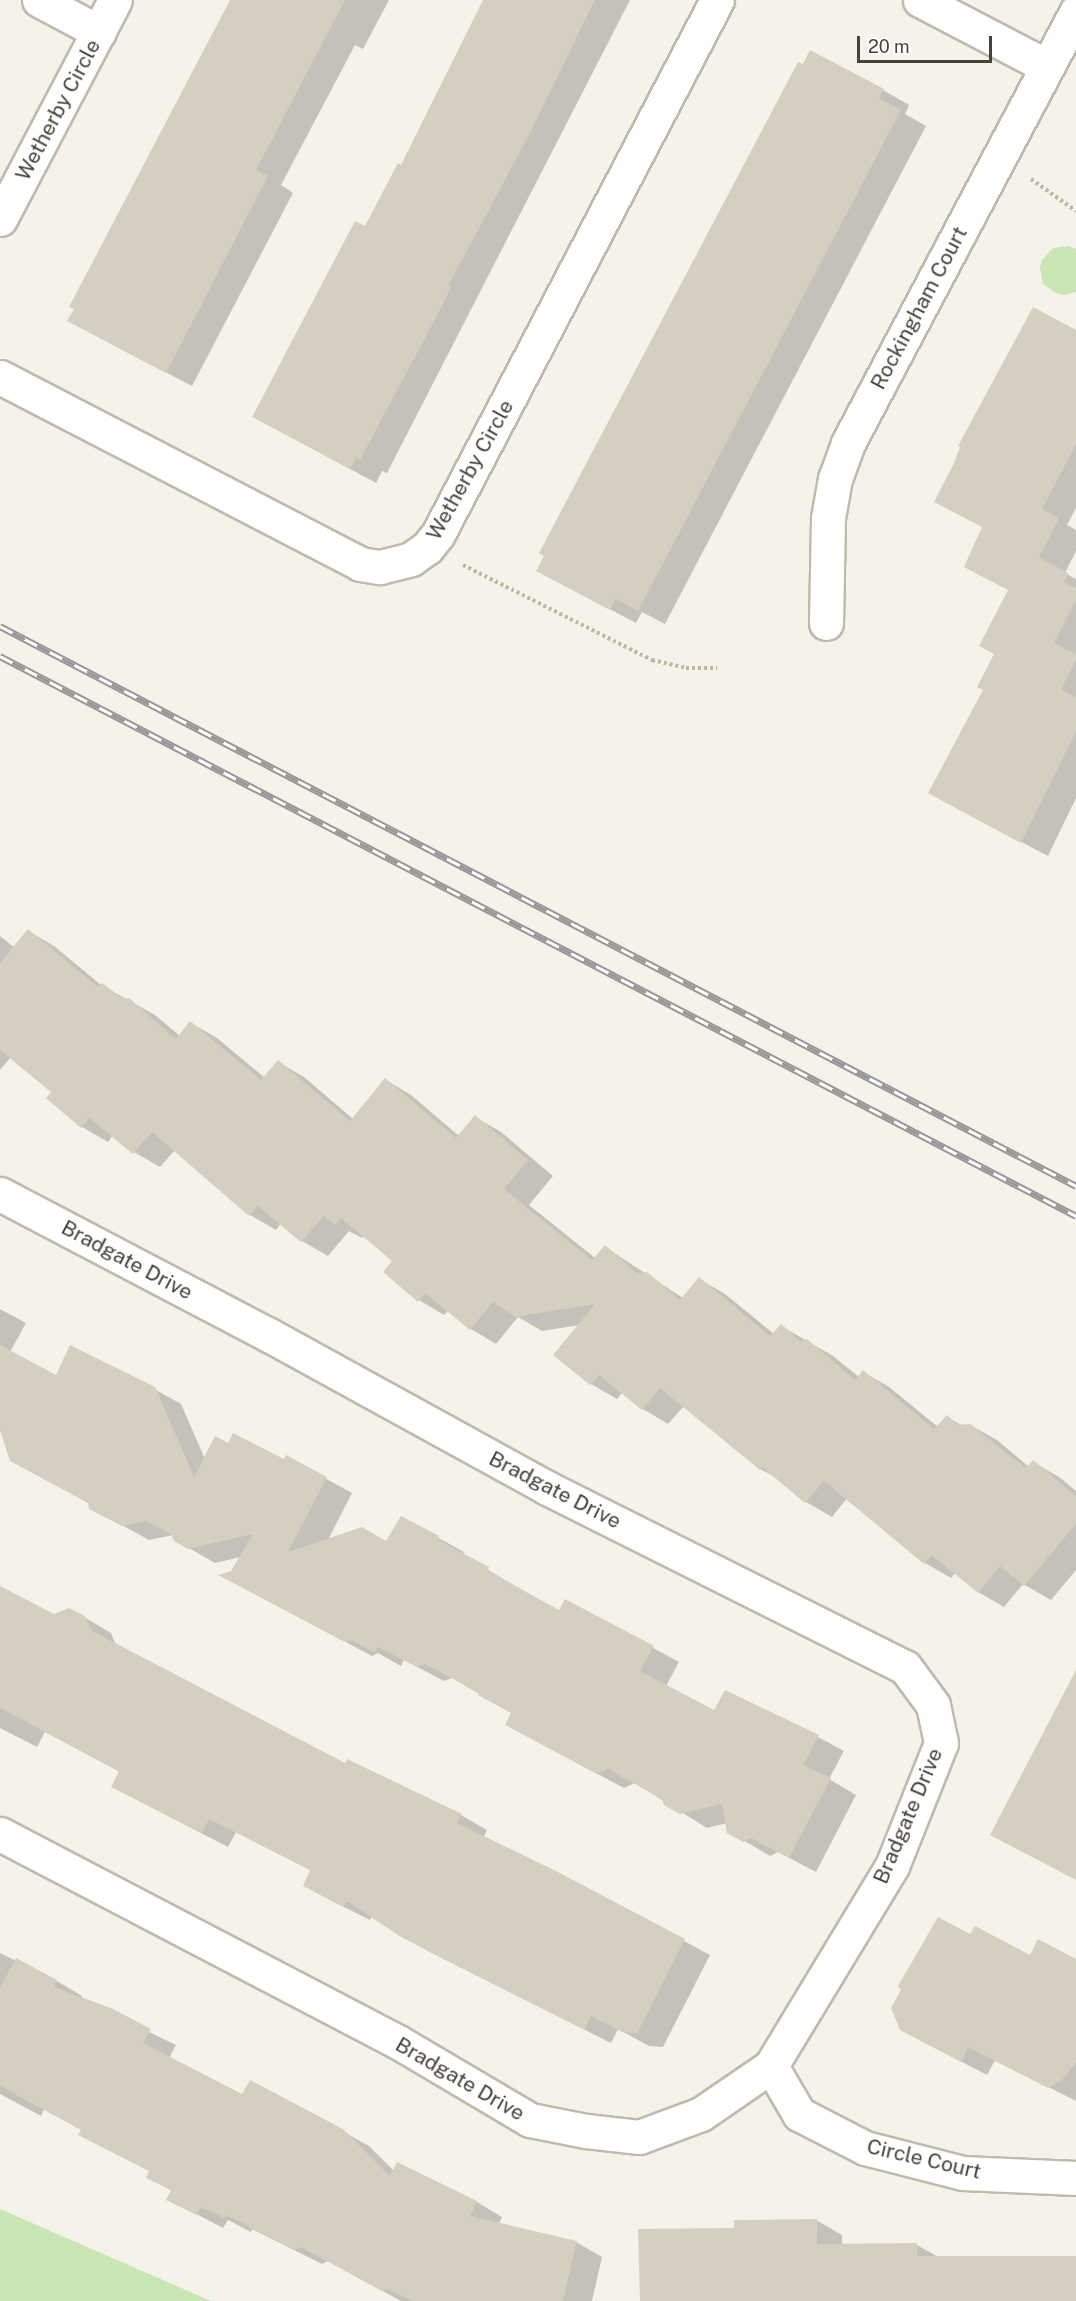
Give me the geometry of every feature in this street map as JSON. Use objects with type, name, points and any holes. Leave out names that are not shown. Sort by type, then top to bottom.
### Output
[{"type":"street","points":[[39,0],[99,32]]},
{"type":"street","name":"Wetherby Circle","points":[[0,219],[115,0]]},
{"type":"street","name":"Wetherby Circle","points":[[0,377],[360,564],[380,567],[396,564],[427,548],[438,534],[717,0]]},
{"type":"street","points":[[920,0],[1046,66]]},
{"type":"street","name":"Rockingham Court","points":[[826,623],[828,518],[835,479],[848,443],[1076,12]]},
{"type":"street","name":"Bradgate Drive","points":[[0,1194],[269,1335],[547,1488],[905,1667],[933,1705],[941,1743],[892,1866],[771,2066],[701,2114],[639,2137],[586,2131],[530,2120],[398,2042],[0,1834]]},
{"type":"street","name":"Circle Court","points":[[771,2066],[799,2114],[865,2148],[963,2173],[1076,2178]]},
{"type":"path","points":[[1028,177],[1076,211]]},
{"type":"path","points":[[427,548],[652,660],[686,668],[717,668]]},
{"type":"green space","points":[[1069,246],[1076,249],[1076,292],[1064,295],[1056,293],[1043,284],[1040,268],[1042,260],[1053,248]]},
{"type":"green space","points":[[0,2209],[211,2301],[0,2301]]},
{"type":"building","points":[[230,0],[345,0],[256,170],[268,176],[166,373],[67,321],[74,309],[69,307]]},
{"type":"building","points":[[483,0],[595,0],[529,135],[448,286],[451,287],[441,308],[360,460],[356,458],[350,469],[252,417],[355,221],[365,226],[398,163],[401,165]]},
{"type":"building","points":[[810,50],[884,89],[879,98],[901,110],[638,611],[616,599],[610,610],[536,571],[544,556],[539,553],[798,62],[803,64]]},
{"type":"building","points":[[1033,307],[1076,330],[1076,444],[1042,509],[1059,518],[1039,557],[1068,573],[1064,582],[1076,588],[1076,601],[1054,643],[1076,654],[1076,660],[1061,689],[1076,697],[1076,731],[1021,843],[928,793],[983,690],[977,687],[994,654],[979,646],[1008,590],[964,567],[982,527],[934,502],[954,463],[960,447],[958,446]]},
{"type":"building","points":[[28,929],[98,987],[102,983],[123,999],[129,998],[176,1039],[190,1021],[261,1080],[278,1060],[350,1121],[385,1078],[456,1138],[475,1115],[528,1160],[504,1189],[592,1260],[605,1245],[637,1273],[647,1272],[680,1300],[699,1277],[770,1336],[781,1324],[800,1341],[807,1339],[855,1380],[863,1370],[934,1429],[947,1415],[958,1425],[970,1424],[1026,1468],[1033,1460],[1076,1496],[1076,1524],[1024,1586],[1000,1566],[978,1593],[932,1555],[924,1564],[824,1481],[805,1503],[762,1467],[760,1470],[660,1388],[642,1410],[599,1375],[590,1385],[553,1355],[595,1304],[515,1317],[493,1302],[470,1330],[425,1293],[418,1302],[383,1272],[392,1261],[341,1218],[335,1225],[324,1216],[301,1242],[258,1206],[249,1216],[152,1132],[133,1154],[89,1118],[81,1128],[46,1098],[51,1092],[0,1050],[0,963]]},
{"type":"building","points":[[0,1345],[56,1375],[70,1345],[155,1387],[194,1477],[215,1436],[228,1443],[233,1433],[284,1459],[286,1455],[327,1477],[288,1552],[362,1527],[386,1541],[401,1516],[439,1536],[438,1540],[489,1567],[488,1571],[559,1610],[565,1599],[654,1646],[640,1671],[714,1710],[725,1690],[819,1735],[803,1765],[831,1778],[789,1858],[751,1838],[743,1842],[727,1833],[722,1804],[680,1814],[664,1805],[662,1799],[608,1769],[597,1774],[505,1725],[511,1713],[478,1695],[480,1693],[425,1664],[417,1667],[378,1647],[375,1653],[351,1640],[345,1642],[218,1575],[231,1571],[253,1534],[188,1549],[174,1541],[171,1534],[146,1521],[122,1526],[89,1509],[88,1503],[10,1461],[0,1430]]},
{"type":"building","points":[[0,1586],[54,1614],[69,1608],[85,1616],[92,1631],[345,1763],[347,1759],[462,1814],[457,1823],[556,1871],[685,1939],[637,2033],[622,2032],[591,2016],[585,2030],[401,1937],[347,1901],[343,1907],[303,1886],[310,1870],[209,1819],[202,1833],[111,1787],[119,1771],[0,1708]]},
{"type":"building","points":[[1076,1670],[1076,1880],[990,1835]]},
{"type":"building","points":[[938,1917],[970,1934],[975,1926],[1030,1955],[1038,1939],[1076,1959],[1076,2062],[1062,2080],[1048,2088],[968,2047],[961,2062],[900,2030],[891,2008],[901,1990],[898,1986]]},
{"type":"building","points":[[16,1958],[57,1980],[54,1987],[113,2009],[151,2029],[143,2043],[242,2094],[250,2080],[343,2129],[390,2176],[397,2162],[477,2201],[470,2216],[577,2241],[563,2301],[412,2301],[388,2289],[382,2291],[301,2247],[295,2250],[226,2215],[224,2218],[201,2207],[197,2215],[166,2200],[171,2190],[146,2178],[149,2171],[78,2135],[81,2130],[0,2086],[0,1988]]},
{"type":"building","points":[[817,2219],[817,2244],[917,2243],[917,2256],[1076,2256],[1076,2301],[640,2301],[638,2229],[734,2228],[734,2220]]},
{"type":"railway","points":[[0,626],[1076,1186]]},
{"type":"railway","points":[[0,656],[1076,1216]]}]
